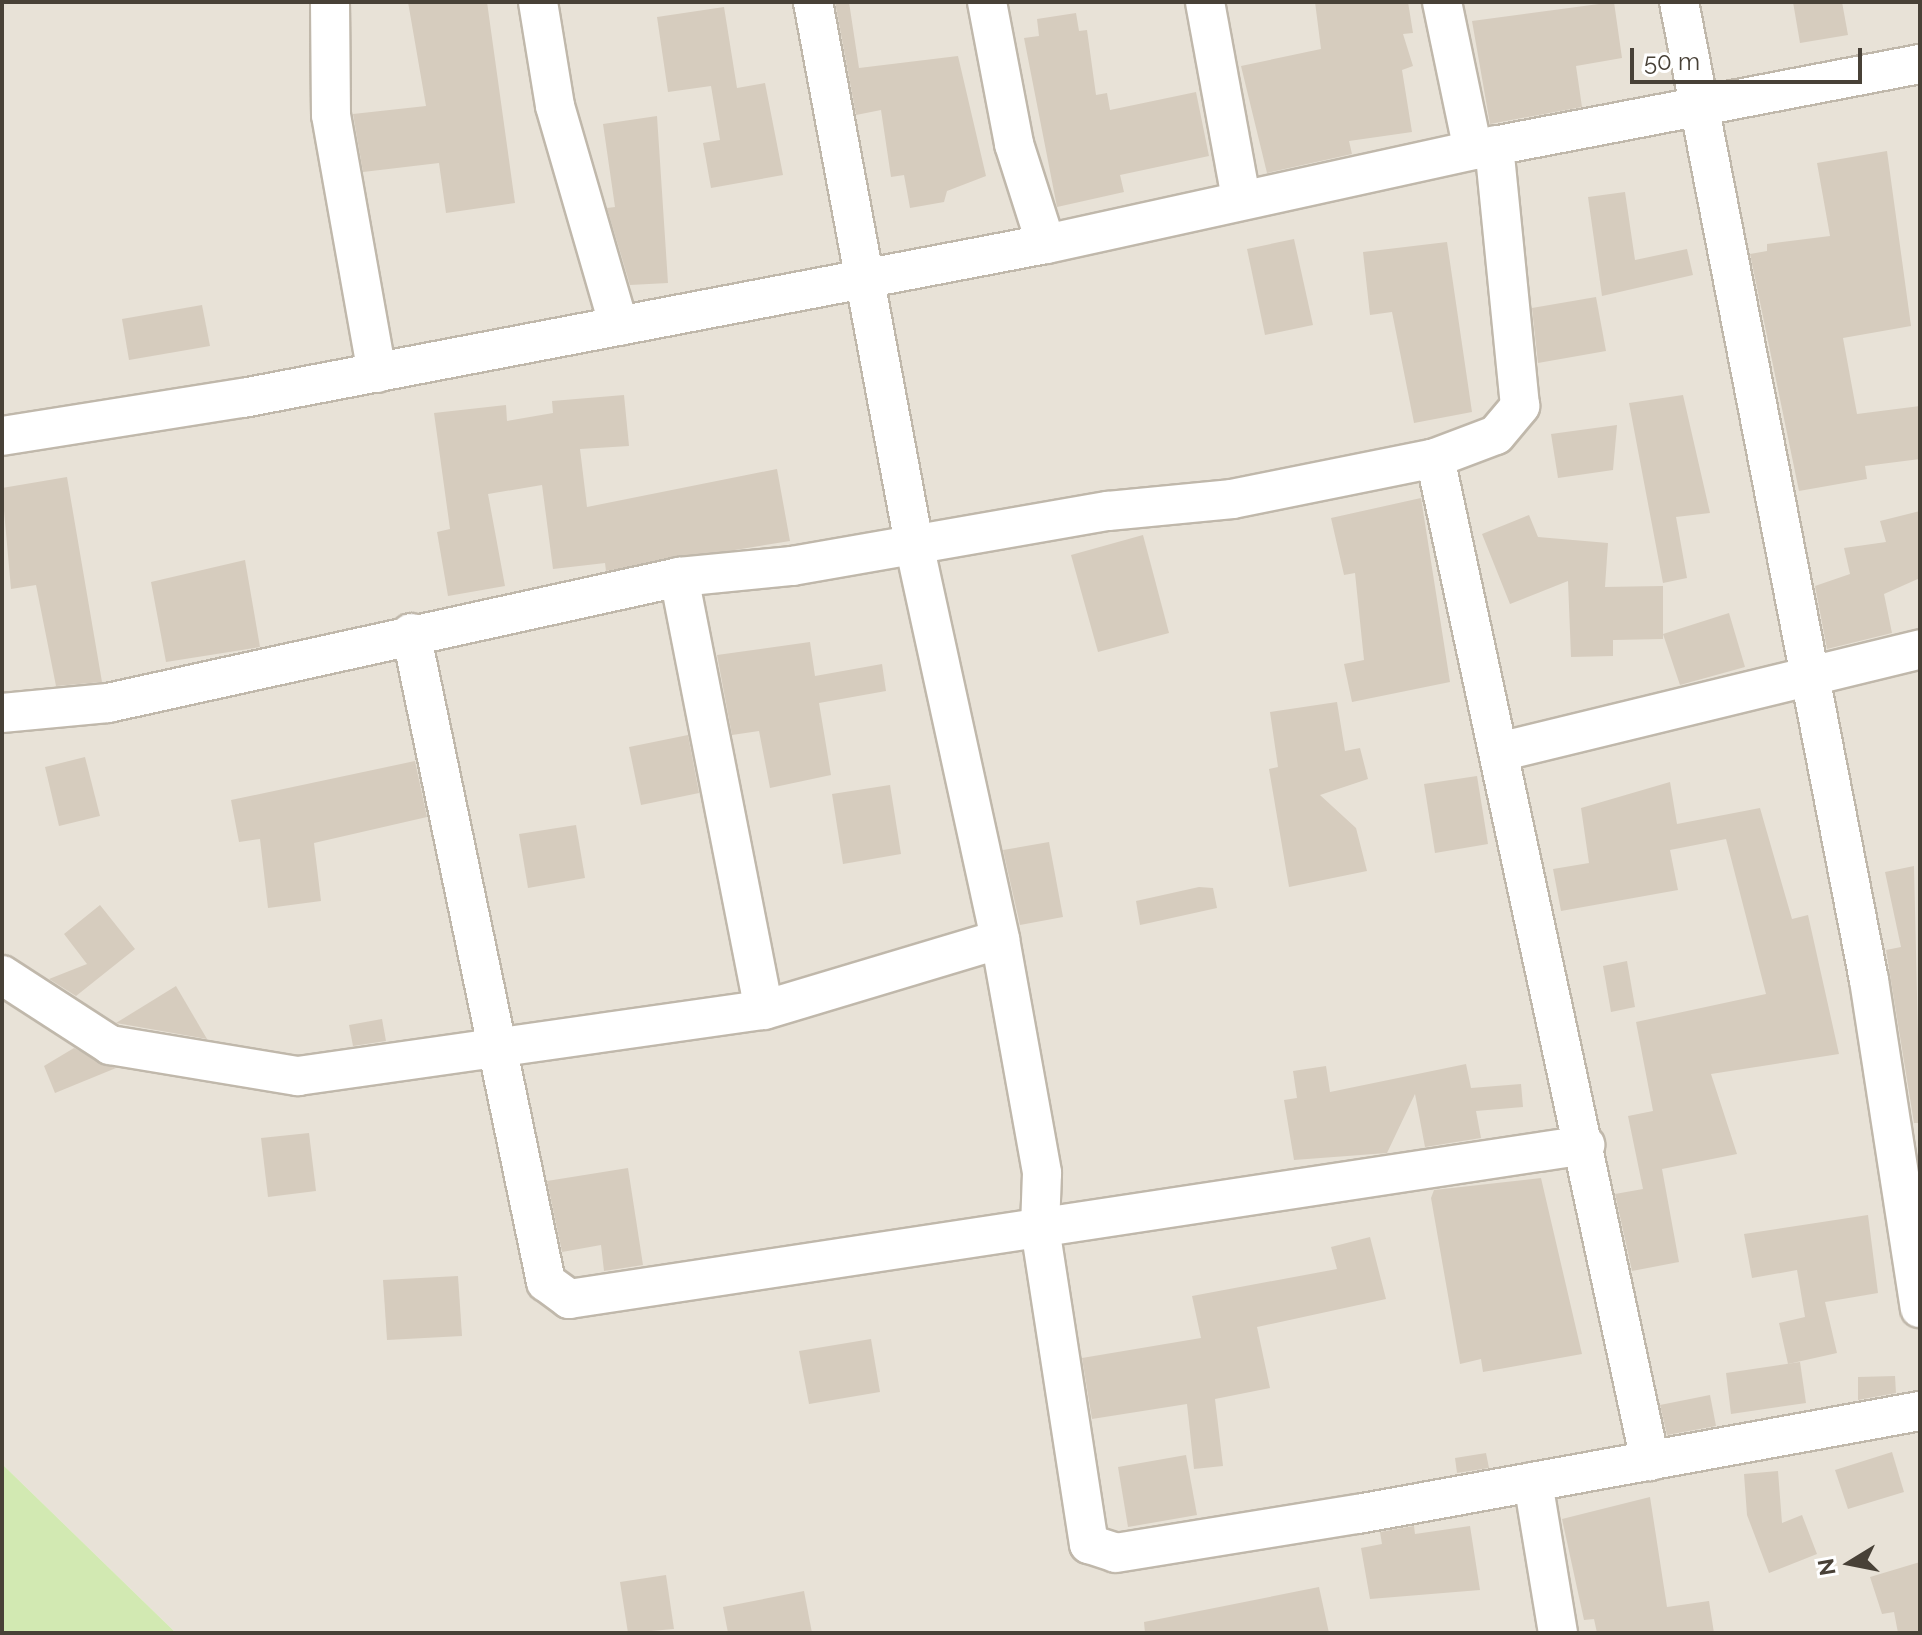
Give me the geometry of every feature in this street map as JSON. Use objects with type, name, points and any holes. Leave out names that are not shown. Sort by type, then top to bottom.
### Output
[{"type":"street","points":[[330,2],[331,115],[377,373]]},
{"type":"street","points":[[538,2],[555,106],[619,326]]},
{"type":"street","points":[[813,2],[914,544],[1000,939],[1042,1173],[1040,1228],[1089,1544],[1103,1552],[1533,1482],[1920,1411]]},
{"type":"street","points":[[987,2],[1014,144],[1046,244]]},
{"type":"street","points":[[1205,2],[1241,199]]},
{"type":"street","points":[[2,713],[108,703],[411,633],[679,577],[914,544],[1108,511],[1232,499],[1435,458],[1496,435],[1520,406],[1484,148],[1442,2]]},
{"type":"street","points":[[1679,2],[1869,980],[1920,1308]]},
{"type":"street","points":[[2,436],[377,373],[867,279],[1046,244],[1241,199],[1700,103],[1920,65]]},
{"type":"street","points":[[1435,458],[1585,1145],[1650,1461]]},
{"type":"street","points":[[679,577],[764,1010]]},
{"type":"street","points":[[411,633],[546,1282],[569,1299],[1585,1145]]},
{"type":"street","points":[[1499,752],[1920,649]]},
{"type":"street","points":[[2,975],[110,1045],[298,1076],[764,1010],[1000,939]]},
{"type":"street","points":[[1533,1482],[1558,1633]]},
{"type":"shaded area","points":[[2,2],[1920,2],[1920,1633],[176,1633],[2,1464]]},
{"type":"green space","points":[[2,1464],[176,1633],[2,1633]]},
{"type":"building","points":[[408,2],[487,2],[515,203],[446,213],[439,163],[363,172],[353,114],[426,106]]},
{"type":"building","points":[[835,2],[849,2],[859,68],[958,56],[986,176],[947,191],[944,202],[910,208],[904,175],[891,177],[881,110],[856,115]]},
{"type":"building","points":[[1315,2],[1408,2],[1413,33],[1403,34],[1413,66],[1402,70],[1412,132],[1349,141],[1352,154],[1267,173],[1241,66],[1321,49]]},
{"type":"building","points":[[1614,2],[1622,58],[1576,66],[1582,107],[1490,124],[1472,21]]},
{"type":"building","points":[[1793,2],[1842,2],[1848,35],[1800,43]]},
{"type":"building","points":[[724,7],[737,88],[765,83],[783,175],[711,188],[703,143],[720,140],[711,86],[668,92],[657,17]]},
{"type":"building","points":[[1076,13],[1079,31],[1087,30],[1096,95],[1107,93],[1110,110],[1196,92],[1209,156],[1120,175],[1124,192],[1057,207],[1024,38],[1039,36],[1037,19]]},
{"type":"building","points":[[657,116],[668,283],[630,285],[607,208],[615,207],[603,124]]},
{"type":"building","points":[[1887,151],[1911,326],[1843,338],[1857,414],[1920,406],[1920,459],[1865,466],[1867,479],[1799,491],[1750,254],[1767,251],[1767,244],[1830,236],[1817,163]]},
{"type":"building","points":[[1625,192],[1635,260],[1687,249],[1693,275],[1602,296],[1588,197]]},
{"type":"building","points":[[1294,239],[1313,325],[1265,335],[1247,249]]},
{"type":"building","points":[[1447,242],[1472,412],[1414,423],[1392,312],[1370,315],[1363,252]]},
{"type":"building","points":[[1596,297],[1606,351],[1538,363],[1532,308]]},
{"type":"building","points":[[202,305],[210,346],[129,360],[122,319]]},
{"type":"building","points":[[624,395],[629,446],[580,449],[587,507],[777,469],[790,541],[606,571],[605,563],[553,569],[542,485],[488,494],[505,586],[448,596],[437,532],[450,529],[434,413],[506,405],[507,421],[553,413],[552,401]]},
{"type":"building","points":[[1683,395],[1710,513],[1676,517],[1687,578],[1663,583],[1629,403]]},
{"type":"building","points":[[1617,425],[1613,470],[1558,478],[1551,434]]},
{"type":"building","points":[[67,477],[102,682],[56,686],[36,585],[11,589],[2,488]]},
{"type":"building","points":[[1421,498],[1450,682],[1352,702],[1344,664],[1364,660],[1355,573],[1344,575],[1331,518]]},
{"type":"building","points":[[1920,511],[1920,578],[1884,594],[1892,633],[1827,649],[1815,586],[1850,574],[1844,548],[1886,542],[1880,521]]},
{"type":"building","points":[[1529,515],[1538,537],[1608,543],[1605,587],[1663,586],[1663,639],[1613,640],[1613,656],[1571,657],[1568,581],[1510,604],[1482,534]]},
{"type":"building","points":[[1143,535],[1169,633],[1098,652],[1071,555]]},
{"type":"building","points":[[245,560],[260,647],[166,662],[151,582]]},
{"type":"building","points":[[1729,613],[1745,667],[1680,685],[1663,634]]},
{"type":"building","points":[[810,642],[815,676],[882,664],[886,691],[819,703],[831,775],[770,788],[759,731],[732,735],[717,655]]},
{"type":"building","points":[[1337,702],[1345,751],[1360,748],[1368,779],[1320,795],[1356,828],[1367,871],[1289,887],[1269,769],[1278,767],[1270,712]]},
{"type":"building","points":[[688,735],[699,793],[641,805],[629,747]]},
{"type":"building","points":[[85,757],[100,816],[59,826],[45,767]]},
{"type":"building","points":[[415,761],[427,817],[314,843],[321,901],[268,908],[260,839],[239,842],[231,800]]},
{"type":"building","points":[[1477,776],[1488,844],[1435,853],[1424,784]]},
{"type":"building","points":[[1670,782],[1677,824],[1760,808],[1792,919],[1808,915],[1839,1054],[1711,1074],[1737,1154],[1662,1169],[1679,1262],[1632,1271],[1615,1194],[1643,1189],[1628,1116],[1653,1111],[1636,1022],[1766,994],[1726,839],[1670,850],[1678,890],[1561,911],[1553,869],[1589,863],[1581,808]]},
{"type":"building","points":[[890,785],[901,854],[843,864],[832,794]]},
{"type":"building","points":[[576,825],[585,878],[528,888],[519,834]]},
{"type":"building","points":[[1049,842],[1063,917],[1020,925],[1003,850]]},
{"type":"building","points":[[1914,866],[1920,1123],[1914,1123],[1886,950],[1901,947],[1885,872]]},
{"type":"building","points":[[1199,887],[1213,888],[1217,908],[1140,925],[1136,901]]},
{"type":"building","points":[[100,905],[135,949],[76,996],[49,979],[87,964],[64,934]]},
{"type":"building","points":[[1627,961],[1635,1007],[1611,1012],[1603,966]]},
{"type":"building","points":[[176,986],[207,1039],[116,1023]]},
{"type":"building","points":[[382,1019],[386,1041],[353,1046],[349,1025]]},
{"type":"building","points":[[74,1048],[116,1068],[55,1093],[44,1066]]},
{"type":"building","points":[[1466,1064],[1471,1088],[1521,1084],[1523,1107],[1476,1111],[1481,1138],[1425,1147],[1415,1094],[1387,1153],[1294,1160],[1284,1100],[1297,1098],[1293,1071],[1326,1066],[1330,1092]]},
{"type":"building","points":[[309,1133],[316,1191],[268,1197],[261,1138]]},
{"type":"building","points":[[628,1168],[643,1265],[604,1271],[601,1245],[562,1252],[547,1181]]},
{"type":"building","points":[[1541,1178],[1582,1354],[1483,1372],[1481,1359],[1460,1364],[1431,1198],[1434,1190]]},
{"type":"building","points":[[1868,1215],[1878,1293],[1825,1302],[1837,1353],[1788,1364],[1779,1323],[1805,1317],[1797,1270],[1752,1278],[1744,1234]]},
{"type":"building","points":[[1370,1237],[1386,1299],[1257,1327],[1270,1388],[1215,1399],[1223,1466],[1194,1469],[1187,1404],[1092,1419],[1082,1358],[1201,1338],[1192,1296],[1337,1269],[1331,1247]]},
{"type":"building","points":[[458,1276],[462,1336],[387,1340],[383,1280]]},
{"type":"building","points":[[871,1339],[880,1392],[809,1404],[799,1351]]},
{"type":"building","points":[[1800,1362],[1806,1403],[1731,1414],[1726,1373]]},
{"type":"building","points":[[1895,1376],[1896,1393],[1858,1400],[1858,1377]]},
{"type":"building","points":[[1710,1395],[1716,1426],[1667,1435],[1660,1405]]},
{"type":"building","points":[[1892,1452],[1904,1492],[1848,1509],[1835,1470]]},
{"type":"building","points":[[1486,1453],[1489,1468],[1457,1473],[1455,1458]]},
{"type":"building","points":[[1186,1455],[1197,1515],[1128,1527],[1118,1467]]},
{"type":"building","points":[[1778,1471],[1782,1523],[1802,1515],[1817,1554],[1769,1573],[1747,1515],[1744,1474]]},
{"type":"building","points":[[1650,1497],[1667,1607],[1709,1601],[1714,1633],[1597,1633],[1594,1619],[1584,1620],[1562,1519]]},
{"type":"building","points":[[1414,1526],[1415,1534],[1470,1526],[1480,1590],[1370,1599],[1361,1548],[1382,1544],[1380,1532]]},
{"type":"building","points":[[1920,1562],[1920,1633],[1898,1633],[1894,1612],[1882,1614],[1870,1577]]},
{"type":"building","points":[[666,1575],[674,1629],[628,1633],[620,1582]]},
{"type":"building","points":[[1319,1587],[1329,1633],[1145,1633],[1144,1622]]},
{"type":"building","points":[[804,1591],[812,1633],[728,1633],[723,1607]]}]
